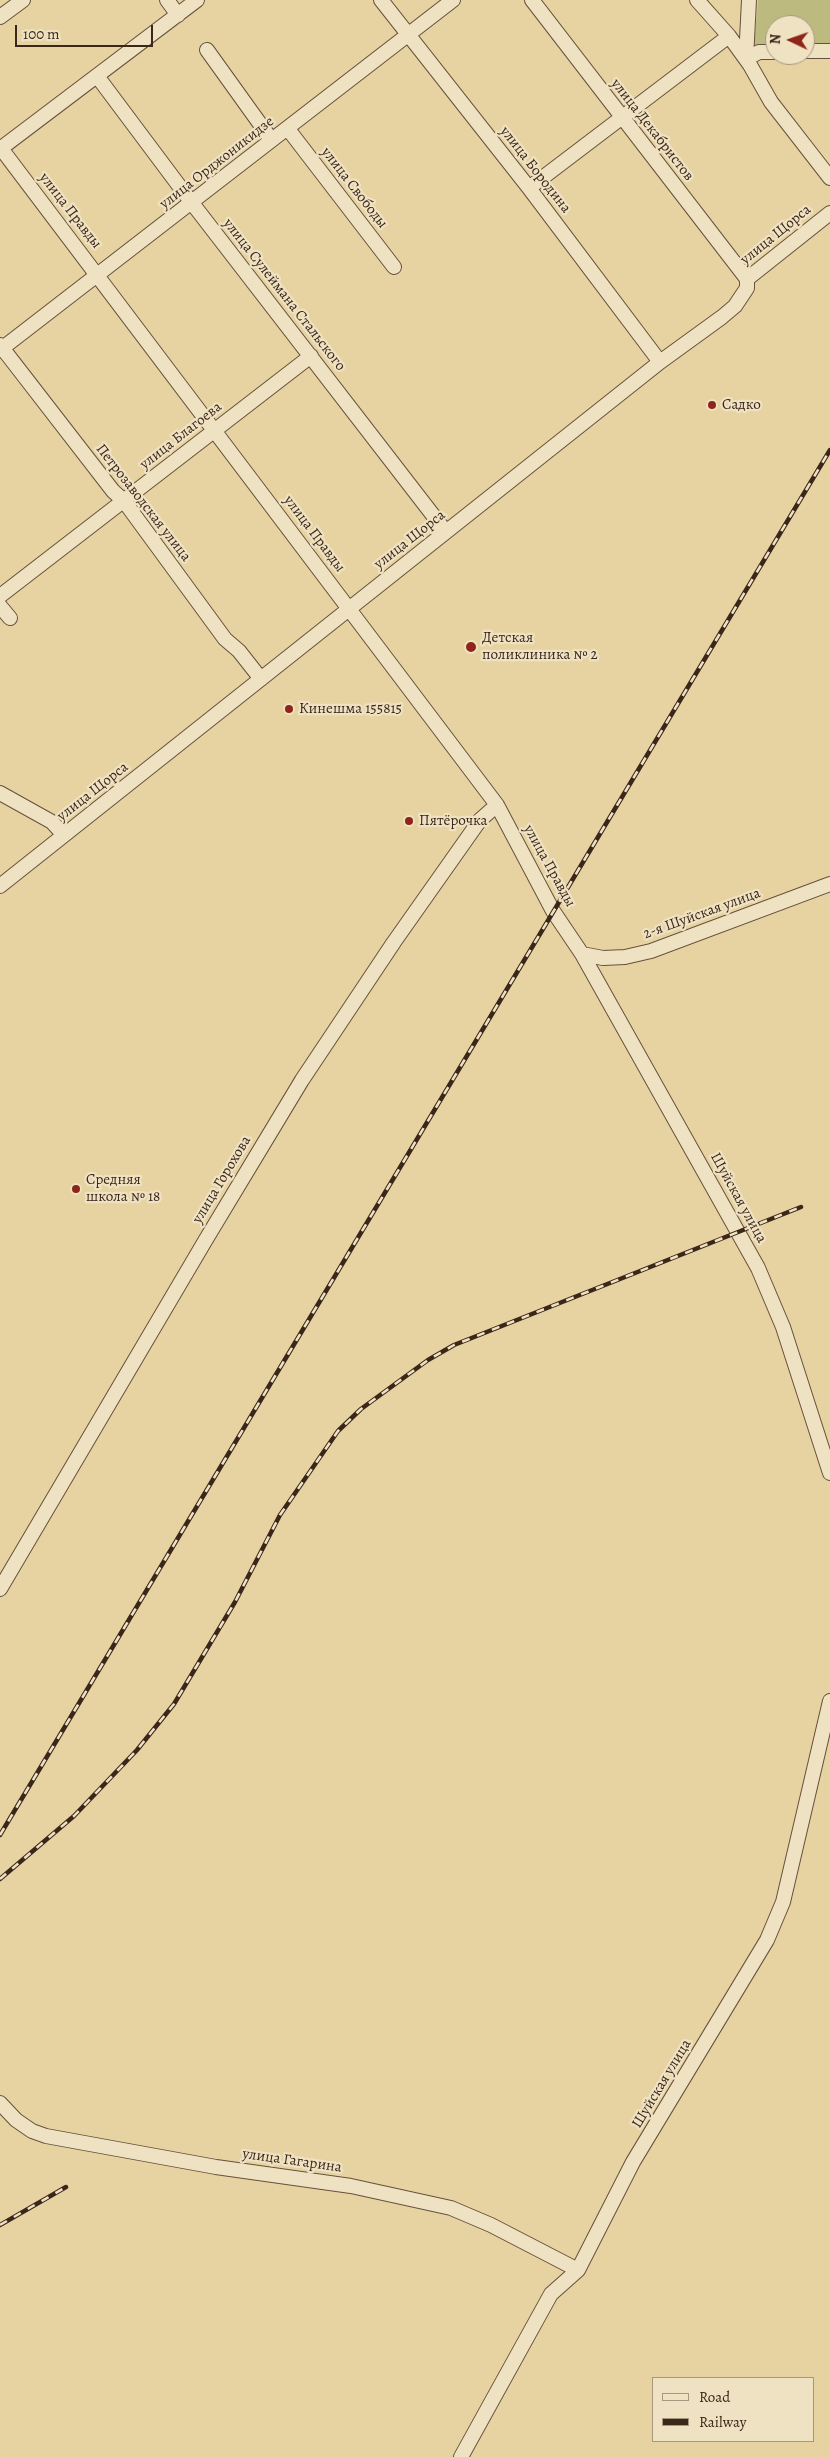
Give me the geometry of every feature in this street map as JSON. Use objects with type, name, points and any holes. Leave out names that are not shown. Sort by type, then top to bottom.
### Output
[{"type":"street","points":[[0,18],[23,0]]},
{"type":"street","points":[[167,0],[178,15]]},
{"type":"street","points":[[0,148],[197,0]]},
{"type":"street","name":"улица Бородина","points":[[381,0],[529,188],[660,362]]},
{"type":"street","name":"улица Орджоникидзе","points":[[1,348],[99,275],[453,0]]},
{"type":"street","name":"улица Декабристов","points":[[532,0],[747,279]]},
{"type":"street","points":[[697,0],[729,36],[746,59],[771,102],[830,178]]},
{"type":"street","points":[[746,59],[749,0]]},
{"type":"street","points":[[529,188],[729,36]]},
{"type":"street","points":[[207,50],[268,135]]},
{"type":"street","points":[[815,51],[830,51]]},
{"type":"street","points":[[746,59],[759,52],[765,52]]},
{"type":"street","name":"улица Сулеймана Стальского","points":[[97,76],[192,203],[446,532]]},
{"type":"street","name":"улица Свободы","points":[[288,129],[394,267]]},
{"type":"street","name":"улица Правды","points":[[0,148],[99,275],[497,805],[553,911],[582,954]]},
{"type":"street","name":"улица Щорса","points":[[0,886],[660,362],[735,306],[747,288],[747,279],[830,212]]},
{"type":"street","name":"Петрозаводская улица","points":[[1,348],[113,491],[124,501],[225,639],[239,651],[261,679]]},
{"type":"street","name":"улица Благоева","points":[[0,596],[310,356]]},
{"type":"street","points":[[0,606],[10,618]]},
{"type":"street","points":[[0,793],[52,822],[64,835]]},
{"type":"street","name":"улица Горохова","points":[[0,1589],[204,1241],[302,1080],[394,942],[480,820],[497,805]]},
{"type":"street","name":"2-я Шуйская улица","points":[[582,954],[603,958],[625,957],[651,951],[830,884]]},
{"type":"street","name":"Шуйская улица","points":[[582,954],[758,1268],[799,1373],[830,1473]]},
{"type":"street","name":"Шуйская улица","points":[[461,2457],[551,2294],[578,2270],[633,2162],[749,1973],[775,1923],[783,1902],[830,1701]]},
{"type":"street","name":"улица Гагарина","points":[[0,2103],[16,2120],[32,2131],[46,2136],[216,2167],[351,2186],[451,2208],[491,2225],[578,2270]]},
{"type":"shaded area","points":[[758,0],[830,0],[830,43],[815,44],[815,15],[765,15],[765,46],[754,46]]},
{"type":"railway","points":[[0,1835],[830,450]]},
{"type":"railway","points":[[0,1879],[74,1816],[137,1750],[174,1704],[235,1602],[280,1515],[338,1431],[361,1409],[428,1360],[454,1345],[801,1207]]},
{"type":"railway","points":[[0,2225],[66,2187]]},
{"type":"place","name":"Садко","points":[[712,405]]},
{"type":"place","name":"Детская поликлиника № 2","points":[[471,647]]},
{"type":"place","name":"Кинешма 155815","points":[[289,709]]},
{"type":"place","name":"Пятёрочка","points":[[409,821]]},
{"type":"place","name":"Средняя школа № 18","points":[[76,1189]]}]
